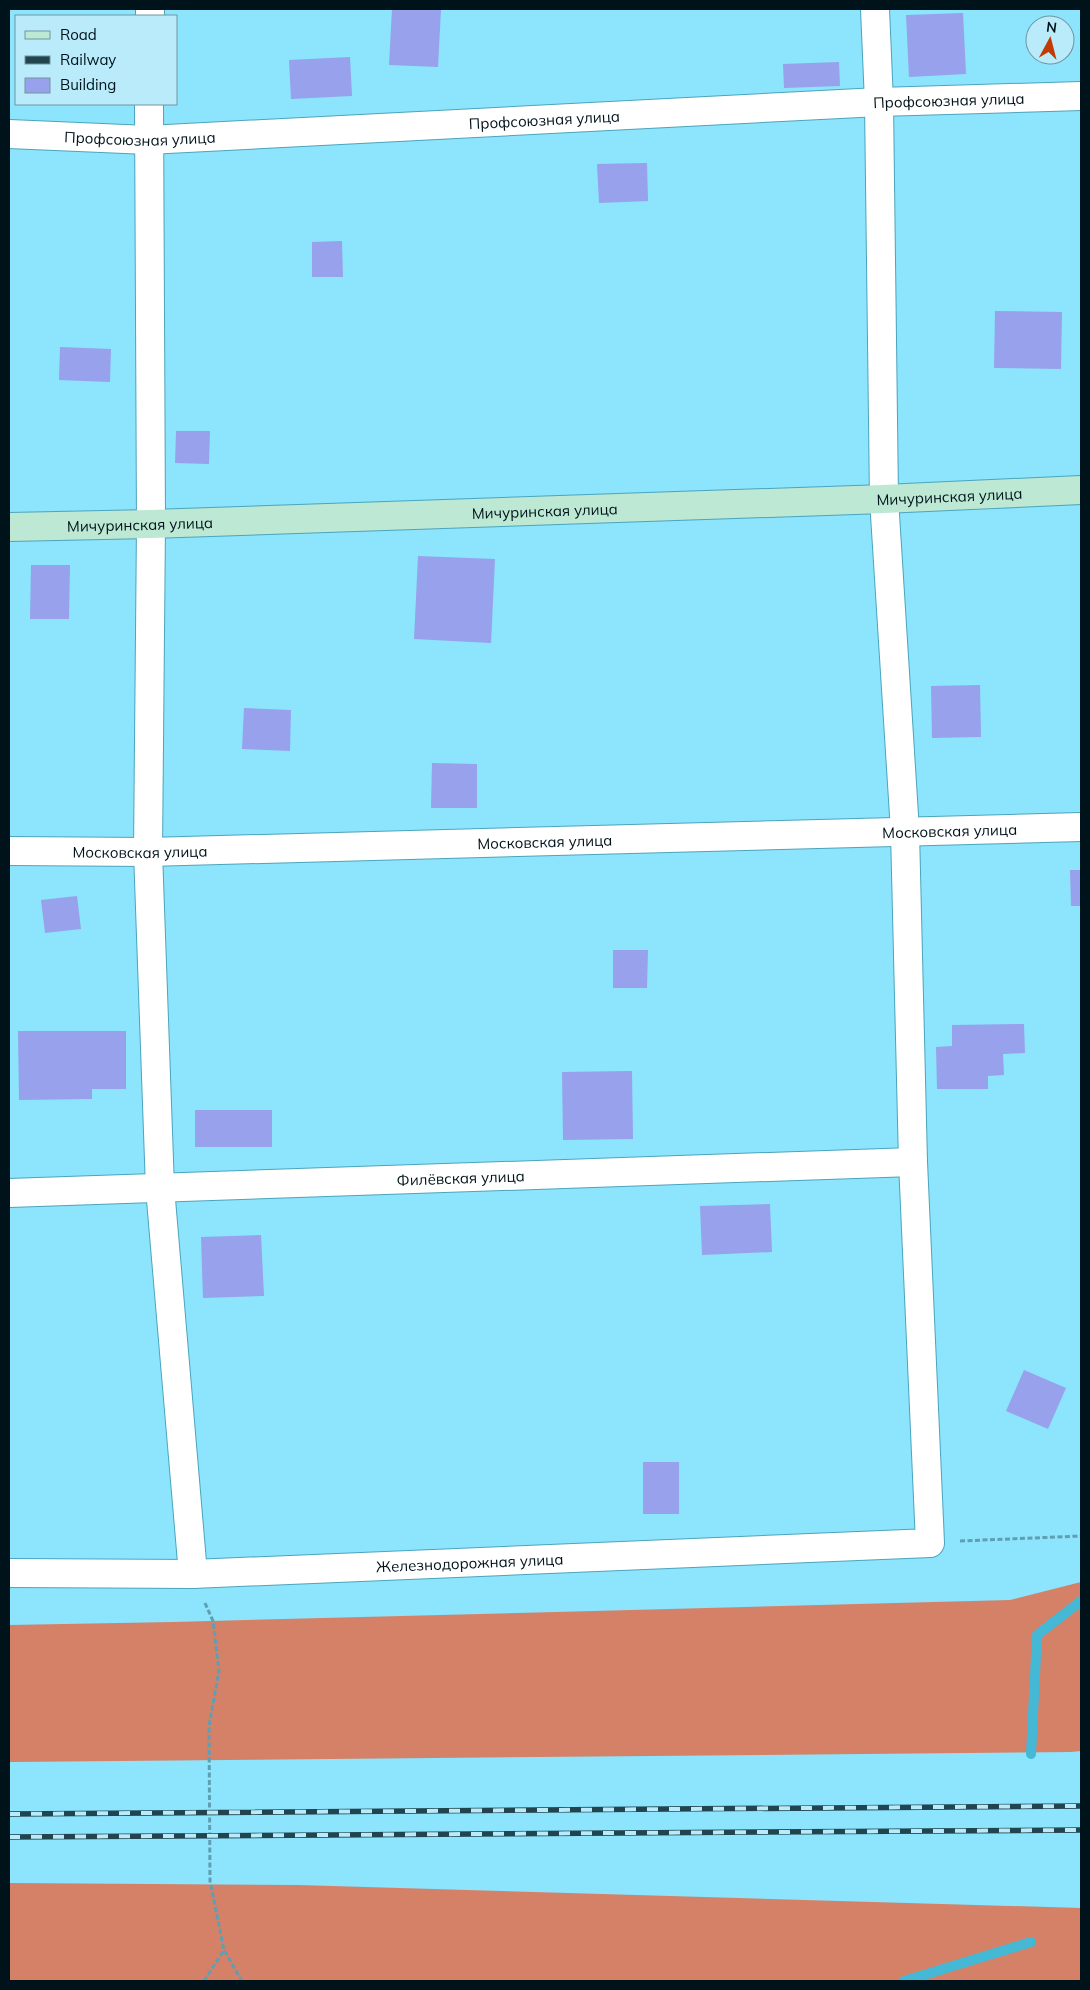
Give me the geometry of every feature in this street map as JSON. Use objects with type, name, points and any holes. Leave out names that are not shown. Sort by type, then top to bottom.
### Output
[{"type":"street","points":[[875,9],[879,102],[884,499],[905,831],[914,1162],[930,1543]]},
{"type":"street","name":"Профсоюзная улица","points":[[9,134],[148,140],[879,102],[1081,96]]},
{"type":"street","points":[[149,105],[151,524],[148,852],[160,1188],[193,1574]]},
{"type":"street","name":"Мичуринская улица","points":[[9,527],[151,524],[884,499],[1081,490]]},
{"type":"street","name":"Московская улица","points":[[9,851],[148,852],[1081,827]]},
{"type":"street","name":"Филёвская улица","points":[[9,1194],[914,1162]]},
{"type":"street","name":"Железнодорожная улица","points":[[9,1573],[193,1574],[930,1543]]},
{"type":"path","points":[[930,1543],[1081,1536]]},
{"type":"path","points":[[193,1574],[213,1622],[219,1671],[210,1726],[210,1881],[224,1950],[242,1981]]},
{"type":"path","points":[[204,1981],[224,1950]]},
{"type":"shaded area","points":[[1081,1582],[1081,1751],[9,1762],[9,1625],[1010,1600]]},
{"type":"shaded area","points":[[9,1883],[298,1885],[1081,1908],[1081,1981],[9,1981]]},
{"type":"building","points":[[392,9],[441,9],[438,67],[389,65]]},
{"type":"building","points":[[963,13],[966,74],[909,77],[906,15]]},
{"type":"building","points":[[350,57],[352,96],[291,99],[289,60]]},
{"type":"building","points":[[839,62],[840,86],[784,88],[783,64]]},
{"type":"building","points":[[647,163],[648,201],[599,203],[597,164]]},
{"type":"building","points":[[342,241],[343,277],[312,277],[312,242]]},
{"type":"building","points":[[995,311],[1062,312],[1061,369],[994,368]]},
{"type":"building","points":[[60,347],[111,349],[110,382],[59,380]]},
{"type":"building","points":[[176,431],[210,431],[209,464],[175,463]]},
{"type":"building","points":[[418,556],[495,559],[491,643],[414,639]]},
{"type":"building","points":[[31,565],[70,565],[69,619],[30,619]]},
{"type":"building","points":[[980,685],[981,737],[932,738],[931,686]]},
{"type":"building","points":[[244,708],[291,710],[290,751],[242,749]]},
{"type":"building","points":[[432,763],[477,764],[477,808],[431,808]]},
{"type":"building","points":[[1070,870],[1081,870],[1081,906],[1071,906]]},
{"type":"building","points":[[77,896],[81,929],[45,933],[41,900]]},
{"type":"building","points":[[613,950],[648,950],[647,988],[613,988]]},
{"type":"building","points":[[1024,1024],[1025,1053],[1003,1054],[1004,1075],[988,1076],[988,1089],[937,1089],[936,1047],[952,1046],[952,1025]]},
{"type":"building","points":[[18,1031],[126,1031],[126,1089],[92,1089],[92,1099],[19,1100]]},
{"type":"building","points":[[632,1071],[633,1139],[563,1140],[562,1072]]},
{"type":"building","points":[[195,1110],[272,1110],[272,1147],[195,1147]]},
{"type":"building","points":[[770,1204],[772,1252],[702,1255],[700,1206]]},
{"type":"building","points":[[261,1235],[264,1296],[203,1298],[201,1237]]},
{"type":"building","points":[[1024,1370],[1066,1388],[1048,1429],[1006,1411]]},
{"type":"building","points":[[643,1462],[679,1462],[679,1514],[643,1514]]},
{"type":"waterway","points":[[1031,1754],[1037,1635],[1081,1601]]},
{"type":"waterway","points":[[904,1981],[1031,1942]]},
{"type":"railway","points":[[9,1814],[1081,1806]]},
{"type":"railway","points":[[9,1837],[1081,1830]]}]
